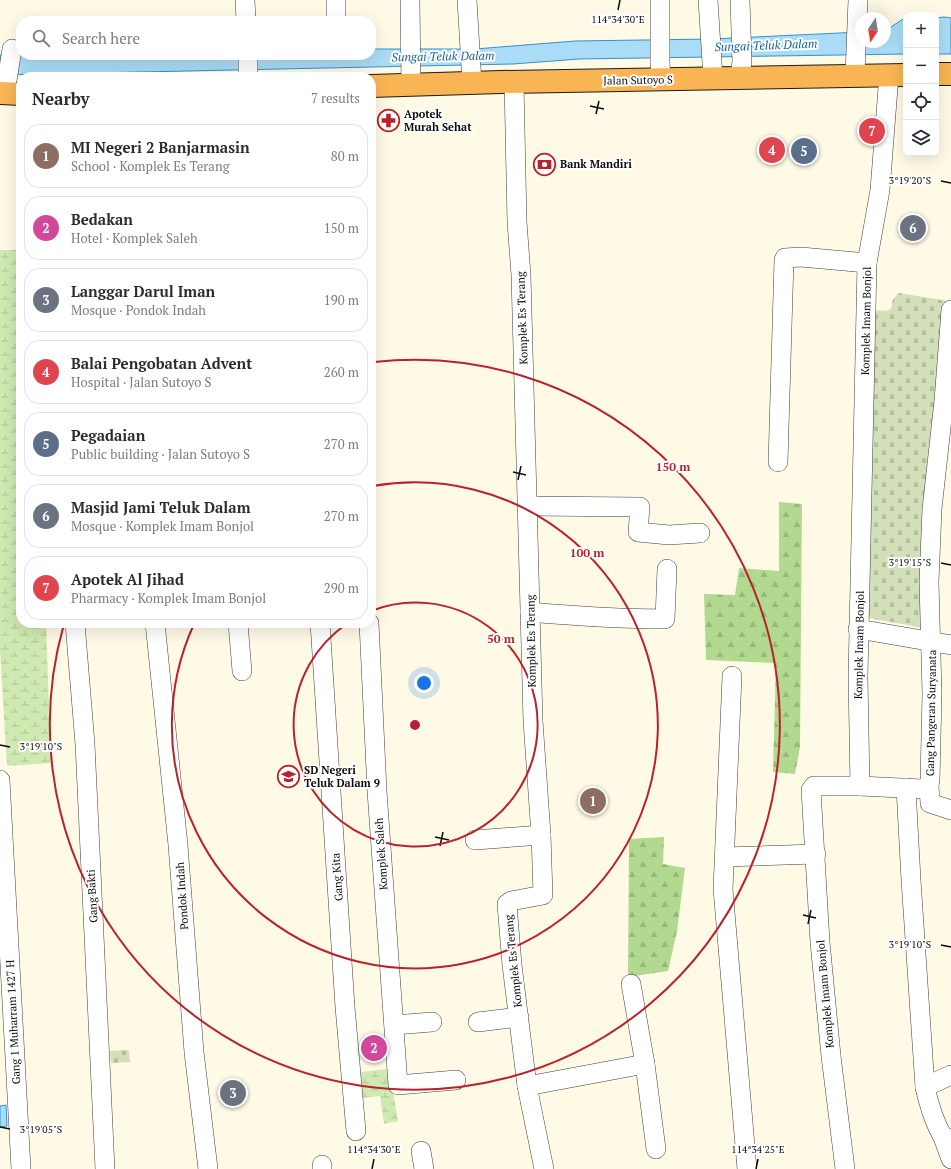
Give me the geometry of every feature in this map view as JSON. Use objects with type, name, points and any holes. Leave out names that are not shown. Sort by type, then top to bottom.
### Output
[{"type":"highway","name":"Jalan Sutoyo S","points":[[376,85],[411,79],[472,77],[514,83],[661,71],[712,69],[855,68],[897,75]]},
{"type":"highway","points":[[939,74],[951,74]]},
{"type":"street","points":[[245,0],[246,16]]},
{"type":"street","points":[[336,0],[336,16]]},
{"type":"street","points":[[410,0],[411,79]]},
{"type":"street","points":[[467,0],[472,77]]},
{"type":"street","points":[[660,0],[661,71]]},
{"type":"street","points":[[708,0],[712,69]]},
{"type":"street","points":[[740,0],[742,32],[741,69]]},
{"type":"street","points":[[855,68],[858,0]]},
{"type":"street","points":[[8,90],[12,49]]},
{"type":"street","name":"Komplek Imam Bonjol","points":[[846,1169],[831,1056],[820,942],[812,788],[814,786],[860,786],[858,629],[861,556],[867,263],[880,190],[897,75]]},
{"type":"street","name":"Komplek Es Terang","points":[[514,83],[528,506],[533,721],[541,835],[543,895],[511,901],[507,904],[512,965],[527,1086],[544,1169]]},
{"type":"street","points":[[778,462],[784,260],[785,258],[801,257],[867,263]]},
{"type":"street","name":"Gang Pangeran Suryanata","points":[[860,786],[922,789],[927,788],[930,781],[932,702],[929,582],[932,510],[945,447],[944,401],[951,310]]},
{"type":"street","points":[[528,506],[640,507],[638,532],[669,535],[700,533]]},
{"type":"street","points":[[530,612],[571,616],[665,619],[667,569]]},
{"type":"street","name":"Gang Bakti","points":[[75,628],[84,744],[105,1169]]},
{"type":"street","name":"Pondok Indah","points":[[156,628],[178,845],[194,1052],[208,1169]]},
{"type":"street","points":[[238,628],[242,671]]},
{"type":"street","name":"Gang Kita","points":[[320,628],[346,1014],[356,1131]]},
{"type":"street","name":"Komplek Saleh","points":[[369,628],[377,791],[398,1085],[456,1080]]},
{"type":"street","name":"Gang Pangeran Suryanata","points":[[858,629],[931,642]]},
{"type":"street","points":[[931,642],[951,645]]},
{"type":"street","points":[[732,676],[723,889],[747,1169]]},
{"type":"street","name":"Gang 1 Muharram 1427 H","points":[[0,780],[5,966],[21,1169]]},
{"type":"street","points":[[929,785],[930,802],[951,810]]},
{"type":"street","points":[[906,788],[914,934],[925,1087],[928,1102],[938,1129],[947,1138],[951,1159]]},
{"type":"street","points":[[475,840],[541,835]]},
{"type":"street","points":[[724,857],[816,854]]},
{"type":"street","points":[[631,984],[656,1149]]},
{"type":"street","points":[[478,1022],[518,1017]]},
{"type":"street","points":[[394,1025],[432,1022]]},
{"type":"street","points":[[527,1086],[644,1064]]},
{"type":"street","points":[[925,1087],[951,1075]]},
{"type":"street","points":[[421,1150],[424,1169]]},
{"type":"green space","points":[[0,250],[16,250],[16,628],[46,628],[51,763],[7,766],[0,650]]},
{"type":"green space","points":[[899,293],[948,301],[927,523],[924,628],[863,617],[874,310],[886,311],[891,309],[893,299]]},
{"type":"green space","points":[[779,502],[802,504],[800,747],[795,774],[773,772],[776,663],[706,660],[704,594],[735,595],[739,568],[779,571]]},
{"type":"green space","points":[[664,837],[663,864],[685,868],[677,931],[668,971],[628,977],[629,839]]},
{"type":"green space","points":[[129,1050],[130,1062],[111,1063],[110,1051]]},
{"type":"green space","points":[[389,1069],[398,1121],[384,1124],[380,1096],[354,1099],[352,1073]]},
{"type":"water","points":[[939,18],[951,18],[951,54],[939,54]]},
{"type":"water","name":"Sungai Teluk Dalam","points":[[903,19],[903,54],[579,59],[513,64],[140,72],[16,72],[16,75],[0,75],[0,55],[16,55],[16,60],[376,60],[376,49],[475,49],[575,41],[712,39],[855,32],[855,48],[891,48],[891,27]]},
{"type":"water","points":[[6,1105],[7,1126],[0,1127],[0,1106]]},
{"type":"place","name":"Apotek Murah Sehat","points":[[389,120]]},
{"type":"place","name":"Apotek Al Jihad","points":[[872,131]]},
{"type":"place","name":"Balai Pengobatan Advent","points":[[772,150]]},
{"type":"place","name":"Pegadaian","points":[[804,151]]},
{"type":"place","name":"Bank Mandiri","points":[[544,164]]},
{"type":"place","name":"Masjid Jami Teluk Dalam","points":[[913,228]]},
{"type":"place","name":"SD Negeri Teluk Dalam 9","points":[[288,776]]},
{"type":"place","name":"MI Negeri 2 Banjarmasin","points":[[593,801]]},
{"type":"place","name":"Bedakan","points":[[374,1048]]},
{"type":"place","name":"Langgar Darul Iman","points":[[233,1093]]}]
